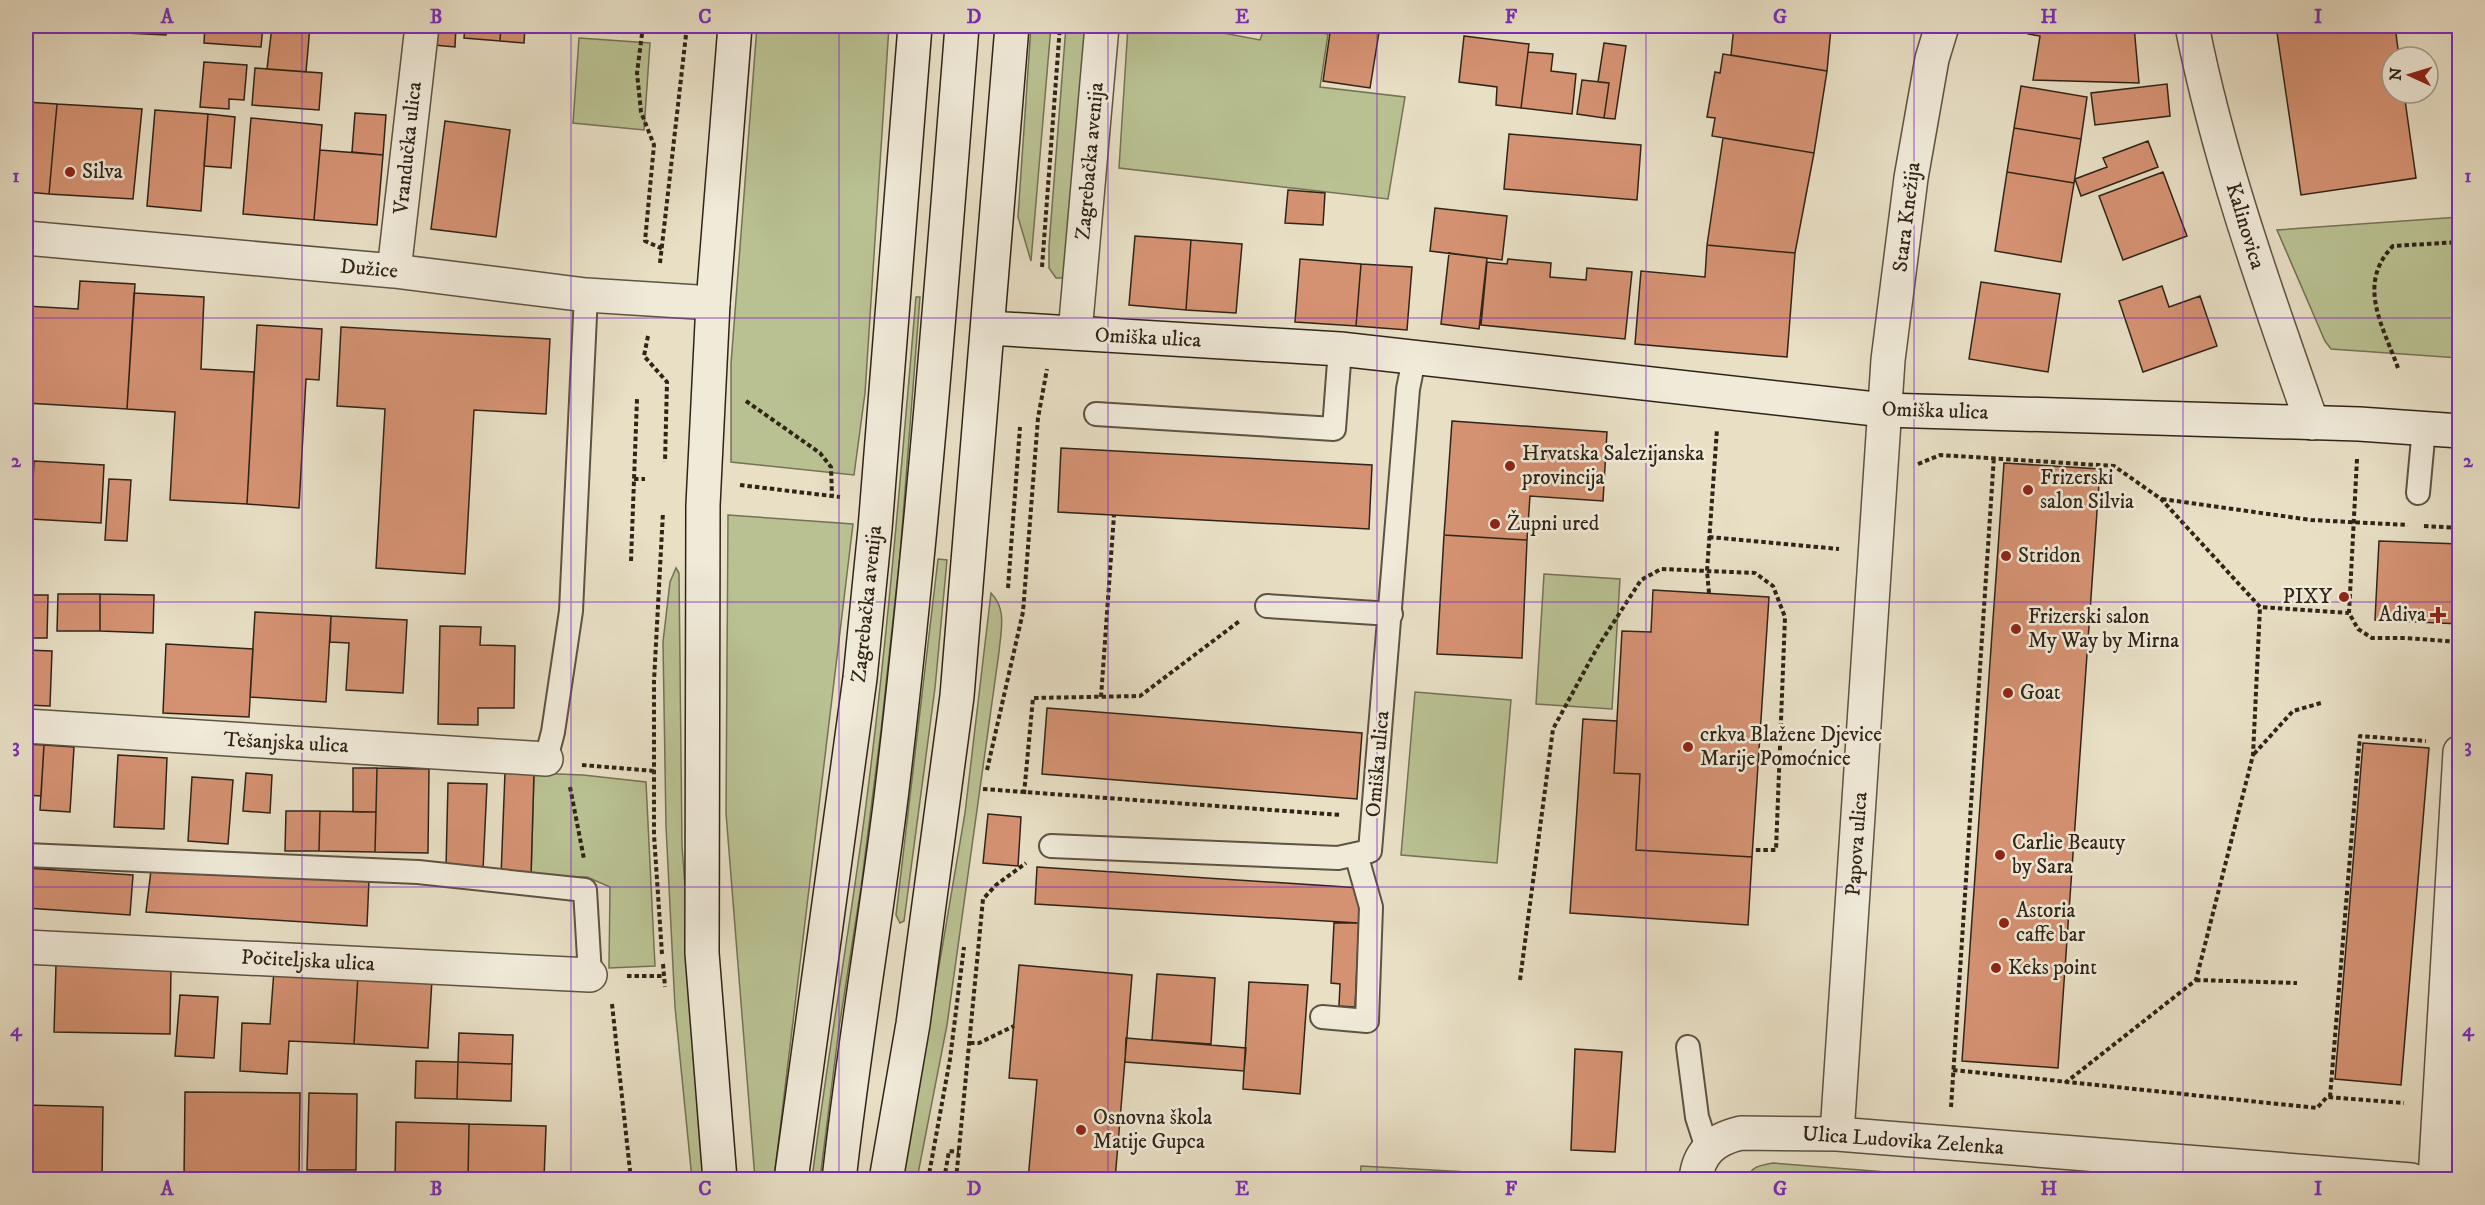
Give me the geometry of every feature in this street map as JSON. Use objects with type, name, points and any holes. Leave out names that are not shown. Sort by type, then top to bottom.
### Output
[{"type":"street","name":"Vrandučka ulica","points":[[394,271],[422,26]]},
{"type":"street","points":[[720,1179],[702,953],[703,505],[713,303],[735,26]]},
{"type":"street","name":"Zagrebačka avenija","points":[[791,1179],[860,678],[875,529],[915,26]]},
{"type":"street","points":[[839,1179],[851,1070],[890,801],[915,584],[962,26]]},
{"type":"street","points":[[886,1179],[914,1012],[955,708],[989,328],[1012,26]]},
{"type":"street","name":"Zagrebačka avenija","points":[[1076,333],[1102,26]]},
{"type":"street","name":"Stara Knežija","points":[[1884,410],[1911,178],[1932,59],[1942,26]]},
{"type":"street","name":"Kalinovica","points":[[2192,26],[2203,80],[2248,240],[2312,423]]},
{"type":"street","name":"Dužice","points":[[26,238],[394,271],[586,295],[713,303]]},
{"type":"street","name":"Omiška ulica","points":[[989,328],[1340,349],[1884,410],[2312,423],[2460,431]]},
{"type":"street","name":"Papova ulica","points":[[1838,1134],[1884,410]]},
{"type":"street","name":"Tešanjska ulica","points":[[26,726],[556,769]]},
{"type":"street","points":[[2435,1179],[2453,966],[2445,747]]},
{"type":"street","name":"Počiteljska ulica","points":[[26,947],[600,987]]},
{"type":"street","name":"Ulica Ludovika Zelenka","points":[[1707,1148],[1728,1136],[1741,1133],[1838,1134],[2101,1168],[2411,1179]]},
{"type":"street","points":[[1696,1179],[1696,1172],[1707,1148]]},
{"type":"lane","points":[[556,769],[553,732],[572,611],[586,295]]},
{"type":"lane","points":[[1096,414],[1334,429],[1340,349]]},
{"type":"lane","name":"Omiška ulica","points":[[1356,854],[1370,851],[1408,389],[1414,359]]},
{"type":"lane","points":[[2418,494],[2424,429]]},
{"type":"lane","points":[[1267,606],[1391,614]]},
{"type":"lane","points":[[1051,846],[1338,858],[1356,854],[1371,908],[1367,1022],[1322,1017]]},
{"type":"lane","points":[[26,855],[418,872],[585,890],[600,987]]},
{"type":"lane","points":[[1688,1047],[1697,1117],[1707,1148]]},
{"type":"path","points":[[554,26],[643,28],[637,73],[641,112],[654,145],[645,241],[663,249]]},
{"type":"path","points":[[660,263],[687,26]]},
{"type":"path","points":[[2398,368],[2375,305],[2373,285],[2376,266],[2393,246],[2460,242]]},
{"type":"path","points":[[646,343],[644,356],[667,382],[665,471]]},
{"type":"path","points":[[981,801],[1023,612],[1039,407],[1043,380],[1048,366]]},
{"type":"path","points":[[736,396],[820,453],[831,467],[832,496]]},
{"type":"path","points":[[631,561],[637,399]]},
{"type":"path","points":[[1708,593],[1707,571],[1717,421]]},
{"type":"path","points":[[1008,588],[1020,427]]},
{"type":"path","points":[[2358,450],[2349,613],[2358,629],[2372,639],[2404,638],[2460,642]]},
{"type":"path","points":[[1913,469],[1919,463],[1940,454],[2114,466],[2161,499],[2260,607],[2349,613]]},
{"type":"path","points":[[1951,1112],[1994,456]]},
{"type":"path","points":[[634,478],[645,479]]},
{"type":"path","points":[[731,484],[838,497]]},
{"type":"path","points":[[2161,499],[2311,520],[2460,528]]},
{"type":"path","points":[[663,506],[654,681],[654,835],[666,999]]},
{"type":"path","points":[[1101,697],[1114,515]]},
{"type":"path","points":[[1709,537],[1846,550]]},
{"type":"path","points":[[1520,980],[1553,729],[1598,648],[1641,580],[1661,569],[1755,573],[1773,586],[1785,617],[1776,850],[1755,850]]},
{"type":"path","points":[[1024,794],[1033,698],[1140,696],[1232,626],[1267,606]]},
{"type":"path","points":[[2065,1083],[2196,980],[2253,754],[2260,607]]},
{"type":"path","points":[[2253,754],[2294,711],[2321,703]]},
{"type":"path","points":[[2330,1097],[2360,736],[2445,747]]},
{"type":"path","points":[[604,768],[654,771]]},
{"type":"path","points":[[556,769],[573,795],[582,844],[585,890]]},
{"type":"path","points":[[983,789],[1024,794],[1349,815]]},
{"type":"path","points":[[956,1179],[983,899],[1008,875],[1051,846]]},
{"type":"path","points":[[959,1152],[949,1151],[944,1179],[928,1177],[950,1059],[964,943]]},
{"type":"path","points":[[2196,980],[2297,983]]},
{"type":"path","points":[[600,987],[631,1179]]},
{"type":"path","points":[[970,1043],[979,1043],[1014,1026]]},
{"type":"path","points":[[1953,1070],[2317,1108],[2327,1097],[2410,1104]]},
{"type":"green space","points":[[757,26],[889,26],[865,393],[854,475],[731,462],[731,364]]},
{"type":"green space","points":[[1031,26],[1051,26],[1031,261],[1018,217]]},
{"type":"green space","points":[[1066,26],[1087,26],[1065,273],[1062,278],[1056,278],[1049,268],[1049,246]]},
{"type":"green space","points":[[1128,26],[1186,26],[1260,40],[1265,26],[1281,26],[1328,34],[1320,87],[1405,97],[1388,199],[1119,168]]},
{"type":"green space","points":[[579,38],[650,43],[644,130],[573,123]]},
{"type":"green space","points":[[2459,217],[2459,358],[2331,349],[2325,341],[2277,230]]},
{"type":"green space","points":[[916,297],[920,297],[900,555],[881,730],[820,1179],[812,1179],[858,865],[880,690]]},
{"type":"green space","points":[[728,515],[853,524],[774,1179],[755,1179],[726,813]]},
{"type":"green space","points":[[938,559],[947,560],[935,688],[904,921],[900,923],[896,915]]},
{"type":"green space","points":[[676,568],[679,573],[682,846],[707,1179],[692,1179],[675,1007],[666,826],[663,642],[670,582]]},
{"type":"green space","points":[[1544,574],[1620,579],[1612,709],[1536,704]]},
{"type":"green space","points":[[991,593],[1001,613],[1001,636],[947,1025],[917,1179],[903,1179],[965,813]]},
{"type":"green space","points":[[1415,692],[1511,700],[1497,863],[1401,855]]},
{"type":"green space","points":[[534,773],[583,775],[646,782],[655,966],[609,968],[610,887],[587,877],[531,877]]},
{"type":"green space","points":[[1773,1163],[1976,1179],[1748,1179],[1754,1169]]},
{"type":"green space","points":[[1361,1166],[1538,1176],[1537,1179],[1360,1179]]},
{"type":"building","points":[[127,26],[167,26],[166,35],[126,33]]},
{"type":"building","points":[[205,26],[263,26],[261,47],[204,43]]},
{"type":"building","points":[[272,26],[310,26],[306,72],[267,69]]},
{"type":"building","points":[[435,26],[456,26],[455,47],[434,45]]},
{"type":"building","points":[[465,26],[501,26],[500,41],[464,38]]},
{"type":"building","points":[[501,26],[525,26],[524,43],[500,41]]},
{"type":"building","points":[[1331,26],[1380,26],[1370,88],[1323,81]]},
{"type":"building","points":[[1734,26],[1842,26],[1842,30],[1831,28],[1827,71],[1731,55]]},
{"type":"building","points":[[2030,26],[2134,26],[2139,83],[2033,80],[2040,36],[2028,34]]},
{"type":"building","points":[[2276,26],[2395,26],[2397,45],[2380,45],[2380,105],[2406,105],[2416,178],[2301,195]]},
{"type":"building","points":[[1464,36],[1529,44],[1521,108],[1496,105],[1497,87],[1459,82]]},
{"type":"building","points":[[1604,43],[1626,46],[1615,119],[1604,118],[1609,83],[1598,82]]},
{"type":"building","points":[[1528,52],[1553,54],[1551,71],[1576,74],[1572,114],[1521,108]]},
{"type":"building","points":[[1723,54],[1827,71],[1814,153],[1712,136],[1715,118],[1707,117],[1715,72],[1720,73]]},
{"type":"building","points":[[204,62],[247,65],[244,100],[229,99],[229,109],[200,107]]},
{"type":"building","points":[[255,68],[322,73],[319,110],[252,105]]},
{"type":"building","points":[[1582,80],[1609,83],[1604,118],[1577,114]]},
{"type":"building","points":[[2167,84],[2170,116],[2095,125],[2091,93]]},
{"type":"building","points":[[2021,86],[2087,97],[2081,139],[2014,128]]},
{"type":"building","points":[[26,102],[57,104],[49,194],[26,192]]},
{"type":"building","points":[[57,104],[142,109],[133,199],[49,194]]},
{"type":"building","points":[[155,110],[208,114],[201,211],[147,206]]},
{"type":"building","points":[[355,113],[386,115],[383,155],[352,152]]},
{"type":"building","points":[[208,114],[235,117],[231,168],[204,166]]},
{"type":"building","points":[[251,118],[322,125],[314,220],[243,214]]},
{"type":"building","points":[[445,121],[510,130],[496,237],[431,229]]},
{"type":"building","points":[[2014,128],[2081,139],[2074,183],[2007,172]]},
{"type":"building","points":[[1509,134],[1641,145],[1637,200],[1504,189]]},
{"type":"building","points":[[1723,138],[1814,153],[1795,253],[1707,245]]},
{"type":"building","points":[[2148,141],[2158,167],[2081,196],[2075,179],[2107,167],[2103,158]]},
{"type":"building","points":[[320,150],[383,155],[377,225],[314,220]]},
{"type":"building","points":[[2007,172],[2074,183],[2061,262],[1995,251]]},
{"type":"building","points":[[2163,172],[2187,236],[2123,260],[2099,196]]},
{"type":"building","points":[[1288,190],[1325,193],[1323,225],[1285,223]]},
{"type":"building","points":[[1435,208],[1507,216],[1502,260],[1430,251]]},
{"type":"building","points":[[1135,236],[1191,240],[1186,310],[1129,305]]},
{"type":"building","points":[[1191,240],[1242,244],[1236,313],[1186,310]]},
{"type":"building","points":[[1707,245],[1795,253],[1787,357],[1635,344],[1641,271],[1705,277]]},
{"type":"building","points":[[1449,253],[1487,258],[1479,329],[1441,324]]},
{"type":"building","points":[[1300,259],[1361,264],[1356,326],[1295,322]]},
{"type":"building","points":[[1508,259],[1551,263],[1550,277],[1586,280],[1587,268],[1632,272],[1625,339],[1481,325],[1487,262],[1507,264]]},
{"type":"building","points":[[1361,264],[1412,267],[1407,330],[1356,326]]},
{"type":"building","points":[[80,281],[135,284],[127,409],[26,403],[26,306],[78,309]]},
{"type":"building","points":[[1981,282],[2060,294],[2048,372],[1969,359]]},
{"type":"building","points":[[2162,286],[2169,307],[2200,296],[2217,346],[2143,372],[2119,301]]},
{"type":"building","points":[[134,293],[204,297],[201,369],[254,372],[247,504],[170,500],[175,412],[127,409]]},
{"type":"building","points":[[257,325],[322,329],[319,380],[306,379],[299,508],[247,504]]},
{"type":"building","points":[[341,327],[550,339],[546,414],[474,410],[465,574],[376,568],[385,409],[337,406]]},
{"type":"building","points":[[1452,421],[1607,432],[1603,501],[1530,496],[1527,540],[1444,535]]},
{"type":"building","points":[[1061,448],[1372,465],[1369,529],[1058,512]]},
{"type":"building","points":[[34,461],[104,465],[101,523],[31,519]]},
{"type":"building","points":[[2004,463],[2100,469],[2058,1068],[1962,1061]]},
{"type":"building","points":[[109,479],[131,480],[127,541],[105,540]]},
{"type":"building","points":[[1444,535],[1527,540],[1522,658],[1437,654]]},
{"type":"building","points":[[2379,541],[2460,544],[2460,624],[2375,620]]},
{"type":"building","name":"crkva Blažene Djevice Marije Pomoćnice","points":[[1653,590],[1769,597],[1752,857],[1636,850],[1640,774],[1614,773],[1622,631],[1651,632]]},
{"type":"building","points":[[58,594],[100,594],[100,631],[57,631]]},
{"type":"building","points":[[100,594],[154,595],[153,633],[100,631]]},
{"type":"building","points":[[26,595],[48,595],[47,638],[26,638]]},
{"type":"building","points":[[255,612],[331,616],[326,702],[250,697]]},
{"type":"building","points":[[331,616],[407,620],[403,693],[346,690],[349,643],[330,642]]},
{"type":"building","points":[[440,626],[481,627],[480,645],[515,646],[514,708],[478,708],[478,725],[438,724]]},
{"type":"building","points":[[166,644],[253,649],[249,717],[163,713]]},
{"type":"building","points":[[26,650],[52,651],[50,706],[26,705]]},
{"type":"building","points":[[1047,708],[1362,733],[1357,799],[1042,774]]},
{"type":"building","points":[[1583,719],[1617,721],[1614,773],[1640,774],[1636,850],[1752,857],[1748,925],[1570,913]]},
{"type":"building","points":[[2363,743],[2429,748],[2401,1085],[2335,1079]]},
{"type":"building","points":[[26,744],[44,745],[41,796],[26,795]]},
{"type":"building","points":[[44,745],[74,747],[70,812],[40,810]]},
{"type":"building","points":[[118,755],[167,758],[164,829],[114,827]]},
{"type":"building","points":[[353,768],[377,768],[376,812],[353,812]]},
{"type":"building","points":[[377,768],[429,769],[428,853],[375,852]]},
{"type":"building","points":[[505,772],[534,773],[531,877],[501,876]]},
{"type":"building","points":[[246,773],[272,775],[270,813],[243,811]]},
{"type":"building","points":[[192,777],[233,780],[228,844],[188,841]]},
{"type":"building","points":[[448,783],[487,784],[483,870],[446,868]]},
{"type":"building","points":[[286,811],[320,811],[319,851],[285,851]]},
{"type":"building","points":[[320,811],[376,812],[375,852],[319,851]]},
{"type":"building","points":[[988,814],[1021,817],[1018,866],[983,863]]},
{"type":"building","points":[[1037,867],[1361,888],[1359,923],[1035,904]]},
{"type":"building","points":[[26,868],[133,875],[130,915],[26,908]]},
{"type":"building","points":[[151,870],[369,879],[367,926],[146,912]]},
{"type":"building","points":[[1334,923],[1359,923],[1355,1007],[1339,1006],[1340,984],[1331,983]]},
{"type":"building","points":[[56,965],[171,967],[170,1034],[54,1032]]},
{"type":"building","points":[[1019,965],[1132,975],[1115,1180],[1028,1180],[1037,1080],[1009,1078]]},
{"type":"building","points":[[274,970],[358,975],[354,1044],[289,1041],[287,1074],[240,1071],[242,1023],[270,1024]]},
{"type":"building","points":[[1157,974],[1215,978],[1211,1044],[1152,1040]]},
{"type":"building","points":[[358,975],[432,979],[428,1048],[354,1044]]},
{"type":"building","points":[[1249,982],[1308,985],[1300,1094],[1243,1089]]},
{"type":"building","points":[[180,995],[218,997],[214,1058],[175,1056]]},
{"type":"building","points":[[459,1033],[513,1035],[512,1064],[458,1062]]},
{"type":"building","points":[[1126,1038],[1246,1048],[1244,1071],[1125,1062]]},
{"type":"building","points":[[1575,1049],[1622,1052],[1615,1152],[1571,1150]]},
{"type":"building","points":[[416,1061],[458,1062],[457,1099],[415,1098]]},
{"type":"building","points":[[458,1062],[512,1064],[511,1101],[457,1099]]},
{"type":"building","points":[[185,1092],[300,1093],[299,1180],[184,1180]]},
{"type":"building","points":[[309,1093],[357,1094],[356,1170],[307,1170]]},
{"type":"building","points":[[26,1105],[103,1107],[102,1180],[26,1180]]},
{"type":"building","points":[[396,1122],[469,1124],[468,1180],[395,1180]]},
{"type":"building","points":[[469,1124],[546,1126],[544,1180],[468,1180]]},
{"type":"place","name":"Silva","points":[[70,172]]},
{"type":"place","name":"Hrvatska Salezijanska provincija","points":[[1510,466]]},
{"type":"place","name":"Frizerski salon Silvia","points":[[2028,490]]},
{"type":"place","name":"Župni ured","points":[[1495,524]]},
{"type":"place","name":"Stridon","points":[[2006,556]]},
{"type":"place","name":"PIXY","points":[[2344,597]]},
{"type":"place","name":"Adiva","points":[[2438,615]]},
{"type":"place","name":"Frizerski salon My Way by Mirna","points":[[2016,629]]},
{"type":"place","name":"Goat","points":[[2008,693]]},
{"type":"place","name":"crkva Blažene Djevice Marije Pomoćnice","points":[[1688,747]]},
{"type":"place","name":"Carlie Beauty by Sara","points":[[2000,855]]},
{"type":"place","name":"Astoria caffe bar","points":[[2004,923]]},
{"type":"place","name":"Keks point","points":[[1996,968]]},
{"type":"place","name":"Osnovna škola Matije Gupca","points":[[1081,1130]]}]
